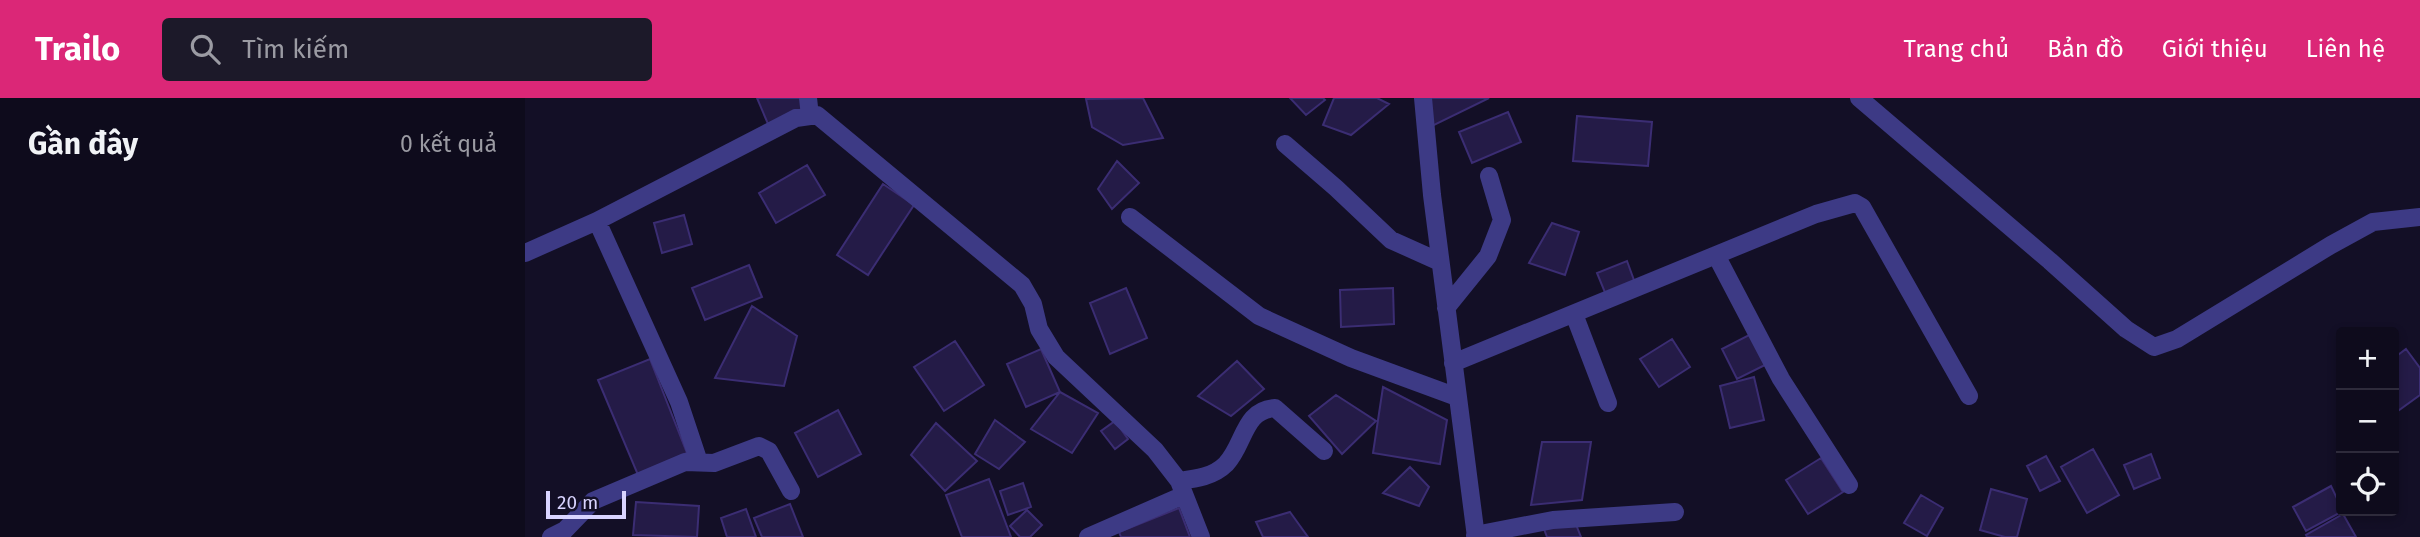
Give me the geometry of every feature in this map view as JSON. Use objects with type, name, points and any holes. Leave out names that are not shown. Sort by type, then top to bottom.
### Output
[{"type":"street","points":[[1423,98],[1440,262],[1476,536],[1553,520],[1675,512]]},
{"type":"street","points":[[1859,98],[2126,329],[2154,347],[2177,338],[2373,222],[2420,217]]},
{"type":"street","points":[[525,253],[597,221],[796,118],[809,107],[1021,285],[1033,304],[1039,329],[1056,357],[1155,450],[1181,488],[1201,537]]},
{"type":"street","points":[[1285,144],[1391,240],[1440,262]]},
{"type":"street","points":[[1446,308],[1488,256],[1502,220],[1489,176]]},
{"type":"street","points":[[1453,363],[1815,214],[1855,203],[1863,207],[1969,396]]},
{"type":"street","points":[[1130,217],[1259,316],[1351,358],[1457,397]]},
{"type":"street","points":[[597,221],[679,402],[699,462]]},
{"type":"street","points":[[1716,255],[1781,379],[1849,485]]},
{"type":"street","points":[[1574,314],[1608,403]]},
{"type":"street","points":[[1088,537],[1225,465],[1240,443],[1251,419],[1262,409],[1275,408],[1324,451]]},
{"type":"street","points":[[551,537],[565,530],[593,501],[685,462],[714,463],[759,446],[769,451],[791,491]]},
{"type":"building","points":[[757,98],[805,98],[809,106],[768,124]]},
{"type":"building","points":[[1143,98],[1163,138],[1123,145],[1092,127],[1086,99]]},
{"type":"building","points":[[1290,98],[1323,98],[1325,100],[1306,115]]},
{"type":"building","points":[[1334,98],[1377,98],[1389,104],[1351,135],[1323,125]]},
{"type":"building","points":[[1430,98],[1489,98],[1430,127]]},
{"type":"building","points":[[1508,112],[1521,142],[1472,163],[1459,132]]},
{"type":"building","points":[[1577,116],[1652,122],[1648,166],[1573,161]]},
{"type":"building","points":[[1117,161],[1139,183],[1112,209],[1098,189]]},
{"type":"building","points":[[807,165],[825,195],[776,223],[759,193]]},
{"type":"building","points":[[883,184],[914,205],[868,275],[837,255]]},
{"type":"building","points":[[684,215],[692,244],[662,253],[654,223]]},
{"type":"building","points":[[1552,223],[1579,232],[1565,275],[1529,263]]},
{"type":"building","points":[[1627,261],[1635,283],[1606,295],[1597,273]]},
{"type":"building","points":[[749,265],[762,297],[705,320],[692,288]]},
{"type":"building","points":[[1126,288],[1147,338],[1110,354],[1090,303]]},
{"type":"building","points":[[1393,288],[1394,324],[1341,327],[1340,290]]},
{"type":"building","points":[[752,306],[797,336],[784,386],[715,378]]},
{"type":"building","points":[[1751,334],[1767,364],[1737,379],[1722,349]]},
{"type":"building","points":[[1672,339],[1690,367],[1659,387],[1640,359]]},
{"type":"building","points":[[955,341],[984,385],[944,411],[914,367]]},
{"type":"building","points":[[1041,349],[1060,392],[1026,407],[1007,364]]},
{"type":"building","points":[[2406,349],[2420,368],[2420,395],[2399,410],[2399,390],[2399,354]]},
{"type":"building","points":[[650,359],[687,453],[638,475],[598,380]]},
{"type":"building","points":[[1237,361],[1264,389],[1231,416],[1198,396]]},
{"type":"building","points":[[1754,377],[1764,420],[1730,428],[1720,386]]},
{"type":"building","points":[[1383,387],[1447,420],[1440,464],[1373,453]]},
{"type":"building","points":[[1060,392],[1098,413],[1072,453],[1031,429]]},
{"type":"building","points":[[1336,395],[1376,421],[1342,454],[1309,416]]},
{"type":"building","points":[[838,410],[861,454],[818,477],[795,433]]},
{"type":"building","points":[[995,420],[1025,442],[999,469],[975,454]]},
{"type":"building","points":[[1115,421],[1128,439],[1115,449],[1101,431]]},
{"type":"building","points":[[936,423],[977,461],[945,491],[911,455]]},
{"type":"building","points":[[1542,442],[1591,442],[1582,500],[1531,505]]},
{"type":"building","points":[[2093,449],[2119,495],[2087,513],[2061,467]]},
{"type":"building","points":[[2151,454],[2160,478],[2134,489],[2124,465]]},
{"type":"building","points":[[2046,456],[2060,481],[2040,491],[2027,466]]},
{"type":"building","points":[[1821,458],[1843,492],[1808,514],[1786,480]]},
{"type":"building","points":[[1410,467],[1429,487],[1419,506],[1383,493]]},
{"type":"building","points":[[989,479],[1011,537],[962,537],[946,495]]},
{"type":"building","points":[[1023,483],[1031,507],[1008,515],[1000,491]]},
{"type":"building","points":[[2331,486],[2336,496],[2336,515],[2306,531],[2293,507]]},
{"type":"building","points":[[1991,489],[2027,499],[2017,537],[2005,537],[1980,530]]},
{"type":"building","points":[[1921,495],[1943,508],[1927,536],[1904,523]]},
{"type":"building","points":[[636,502],[699,506],[697,537],[633,535]]},
{"type":"building","points":[[790,504],[803,537],[762,537],[754,518]]},
{"type":"building","points":[[1179,508],[1190,537],[1121,537],[1119,532]]},
{"type":"building","points":[[746,509],[756,537],[727,537],[721,518]]},
{"type":"building","points":[[1027,510],[1042,525],[1030,537],[1020,537],[1010,526]]},
{"type":"building","points":[[1290,512],[1308,537],[1263,537],[1256,522]]},
{"type":"building","points":[[2344,516],[2356,537],[2307,537],[2306,535]]},
{"type":"building","points":[[1575,522],[1581,537],[1547,537],[1544,529]]}]
